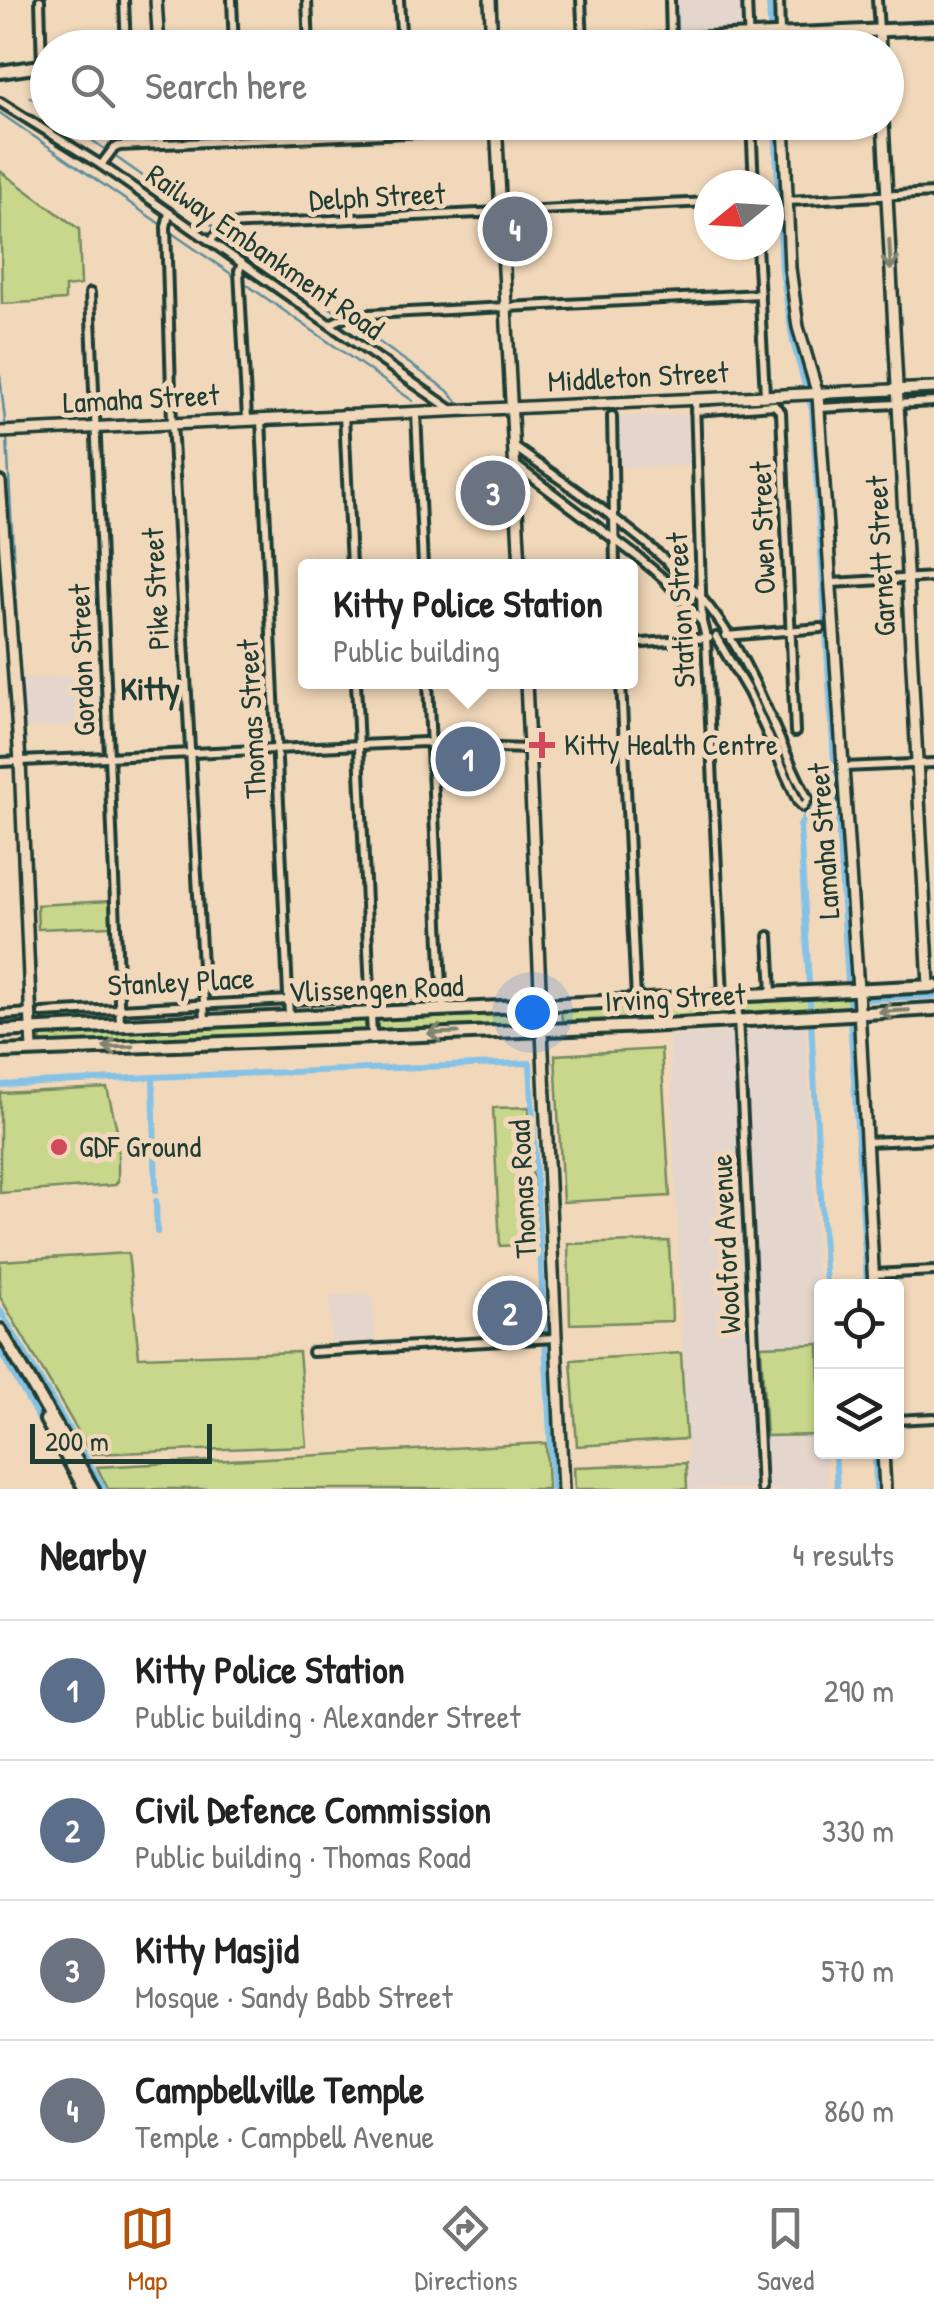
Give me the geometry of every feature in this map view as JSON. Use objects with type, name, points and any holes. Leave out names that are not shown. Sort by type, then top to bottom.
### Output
[{"type":"main road","points":[[904,30],[934,28]]},
{"type":"main road","points":[[0,68],[30,67]]},
{"type":"main road","name":"Vlissengen Road","points":[[0,1030],[932,986]]},
{"type":"main road","name":"Irving Street","points":[[0,1052],[934,1009]]},
{"type":"main road","points":[[0,1330],[93,1489]]},
{"type":"main road","points":[[0,1342],[85,1489]]},
{"type":"street","points":[[40,0],[40,30]]},
{"type":"street","points":[[124,0],[125,30]]},
{"type":"street","points":[[156,0],[158,30]]},
{"type":"street","points":[[232,0],[233,30]]},
{"type":"street","points":[[307,0],[308,30]]},
{"type":"street","points":[[399,0],[401,30]]},
{"type":"street","points":[[490,0],[491,30]]},
{"type":"street","points":[[580,0],[581,30]]},
{"type":"street","points":[[670,0],[671,30]]},
{"type":"street","points":[[747,0],[748,30]]},
{"type":"street","points":[[779,0],[780,30]]},
{"type":"street","points":[[878,0],[879,30]]},
{"type":"street","name":"Railway Embankment Road","points":[[0,102],[30,119]]},
{"type":"street","name":"Railway Embankment Road","points":[[62,140],[169,213],[213,238],[242,263],[334,322],[452,410]]},
{"type":"street","points":[[101,165],[113,149],[236,140]]},
{"type":"street","points":[[498,140],[520,559]]},
{"type":"street","points":[[752,140],[753,170]]},
{"type":"street","name":"Lamaha Street","points":[[785,140],[790,268],[798,328],[815,398],[832,584],[858,990],[853,1013],[874,1279]]},
{"type":"street","name":"Garnett Street","points":[[884,140],[932,986]]},
{"type":"street","points":[[787,200],[934,193]]},
{"type":"street","name":"Delph Street","points":[[213,238],[224,226],[694,203]]},
{"type":"street","name":"Pike Street","points":[[169,213],[166,237],[172,422],[205,1022]]},
{"type":"street","points":[[758,260],[766,395]]},
{"type":"street","points":[[242,263],[247,419]]},
{"type":"street","name":"Gordon Street","points":[[90,293],[120,1026]]},
{"type":"street","points":[[334,322],[350,315],[760,294]]},
{"type":"street","name":"Middleton Street","points":[[344,414],[695,406],[766,395],[815,398],[934,388]]},
{"type":"street","points":[[436,412],[438,398]]},
{"type":"street","points":[[815,398],[898,404],[934,402]]},
{"type":"street","name":"Station Street","points":[[695,406],[702,622],[706,638],[723,997]]},
{"type":"street","name":"Owen Street","points":[[695,406],[774,406],[782,412],[795,732]]},
{"type":"street","points":[[416,413],[423,559]]},
{"type":"street","points":[[344,414],[351,559]]},
{"type":"street","name":"Lamaha Street","points":[[4,432],[344,414]]},
{"type":"street","points":[[612,416],[615,559]]},
{"type":"street","name":"Thomas Street","points":[[261,418],[289,1017]]},
{"type":"street","points":[[513,446],[613,519],[701,598],[730,636],[758,689],[808,799],[804,807],[798,802],[749,693],[716,637]]},
{"type":"street","points":[[514,464],[664,579],[702,622]]},
{"type":"street","points":[[0,482],[24,761],[32,1050]]},
{"type":"street","points":[[832,584],[934,578]]},
{"type":"street","points":[[638,643],[821,628]]},
{"type":"street","points":[[356,689],[372,1036]]},
{"type":"street","points":[[428,689],[443,1011]]},
{"type":"street","name":"Thomas Road","points":[[526,689],[553,1338],[563,1489]]},
{"type":"street","points":[[621,689],[636,1001]]},
{"type":"street","points":[[749,693],[758,689]]},
{"type":"street","points":[[0,762],[359,745],[529,749]]},
{"type":"street","points":[[844,767],[934,763]]},
{"type":"street","points":[[769,936],[772,994]]},
{"type":"street","name":"Stanley Place","points":[[0,1014],[442,992]]},
{"type":"street","name":"Woolford Avenue","points":[[737,996],[760,1489]]},
{"type":"street","points":[[866,1142],[934,1139]]},
{"type":"street","points":[[874,1274],[934,1270]]},
{"type":"street","points":[[312,1352],[553,1338]]},
{"type":"street","points":[[904,1420],[934,1418]]},
{"type":"street","points":[[882,1459],[884,1489]]},
{"type":"shaded area","points":[[674,0],[745,0],[746,27],[675,30]]},
{"type":"shaded area","points":[[687,414],[689,466],[621,467],[618,417]]},
{"type":"shaded area","points":[[97,675],[99,723],[25,728],[22,679]]},
{"type":"shaded area","points":[[806,1026],[818,1279],[814,1279],[814,1459],[826,1459],[828,1489],[689,1489],[669,1036]]},
{"type":"shaded area","points":[[373,1294],[375,1341],[331,1342],[330,1296]]},
{"type":"green space","points":[[0,171],[79,229],[81,285],[65,287],[65,300],[2,304]]},
{"type":"green space","points":[[110,901],[111,926],[38,929],[37,905]]},
{"type":"green space","points":[[852,995],[852,1010],[743,1014],[742,1000]]},
{"type":"green space","points":[[731,1001],[732,1015],[562,1021],[561,1010]]},
{"type":"green space","points":[[533,1013],[534,1026],[378,1031],[377,1020]]},
{"type":"green space","points":[[365,1020],[366,1033],[41,1046],[40,1033]]},
{"type":"green space","points":[[661,1049],[670,1196],[563,1202],[555,1055]]},
{"type":"green space","name":"GDF Ground","points":[[107,1088],[118,1134],[115,1185],[0,1193],[0,1093]]},
{"type":"green space","points":[[529,1107],[536,1244],[500,1246],[493,1108]]},
{"type":"green space","points":[[669,1241],[672,1321],[570,1324],[568,1244]]},
{"type":"green space","points":[[128,1253],[139,1357],[299,1352],[307,1446],[91,1454],[0,1297],[0,1261]]},
{"type":"green space","points":[[814,1344],[814,1435],[766,1436],[761,1346]]},
{"type":"green space","points":[[681,1353],[686,1439],[577,1446],[571,1360]]},
{"type":"green space","points":[[546,1443],[548,1489],[108,1489],[97,1467]]},
{"type":"green space","points":[[686,1463],[687,1489],[575,1489],[574,1467]]},
{"type":"waterway","points":[[769,0],[770,30]]},
{"type":"waterway","points":[[0,113],[30,134]]},
{"type":"waterway","points":[[39,140],[163,226]]},
{"type":"waterway","points":[[92,140],[447,390],[462,407]]},
{"type":"waterway","points":[[776,140],[782,271],[793,342],[812,410],[867,1279]]},
{"type":"waterway","points":[[169,231],[237,278]]},
{"type":"waterway","points":[[243,282],[413,401]]},
{"type":"waterway","points":[[0,376],[6,430]]},
{"type":"waterway","points":[[901,396],[934,394]]},
{"type":"waterway","points":[[821,400],[893,397]]},
{"type":"waterway","points":[[519,414],[813,400]]},
{"type":"waterway","points":[[468,413],[499,415]]},
{"type":"waterway","points":[[280,742],[267,426],[339,422]]},
{"type":"waterway","points":[[7,438],[38,1017]]},
{"type":"waterway","points":[[826,1279],[800,826],[835,763]]},
{"type":"waterway","points":[[870,999],[934,996]]},
{"type":"waterway","points":[[156,1191],[153,1077],[530,1063],[553,1489]]},
{"type":"waterway","points":[[0,1085],[153,1077]]},
{"type":"waterway","points":[[156,1201],[157,1232]]},
{"type":"waterway","points":[[0,1310],[104,1489]]},
{"type":"waterway","points":[[0,1351],[79,1489]]},
{"type":"waterway","points":[[835,1459],[837,1489]]},
{"type":"waterway","points":[[875,1459],[876,1489]]},
{"type":"place","name":"Campbellville Temple","points":[[515,229]]},
{"type":"place","name":"Kitty Masjid","points":[[493,493]]},
{"type":"place","name":"Kitty Health Centre","points":[[542,745]]},
{"type":"place","name":"Kitty Police Station","points":[[468,759]]},
{"type":"place","name":"GDF Ground","points":[[59,1147]]},
{"type":"place","name":"Civil Defence Commission","points":[[510,1313]]},
{"type":"district","name":"Kitty","points":[[150,689]]}]
